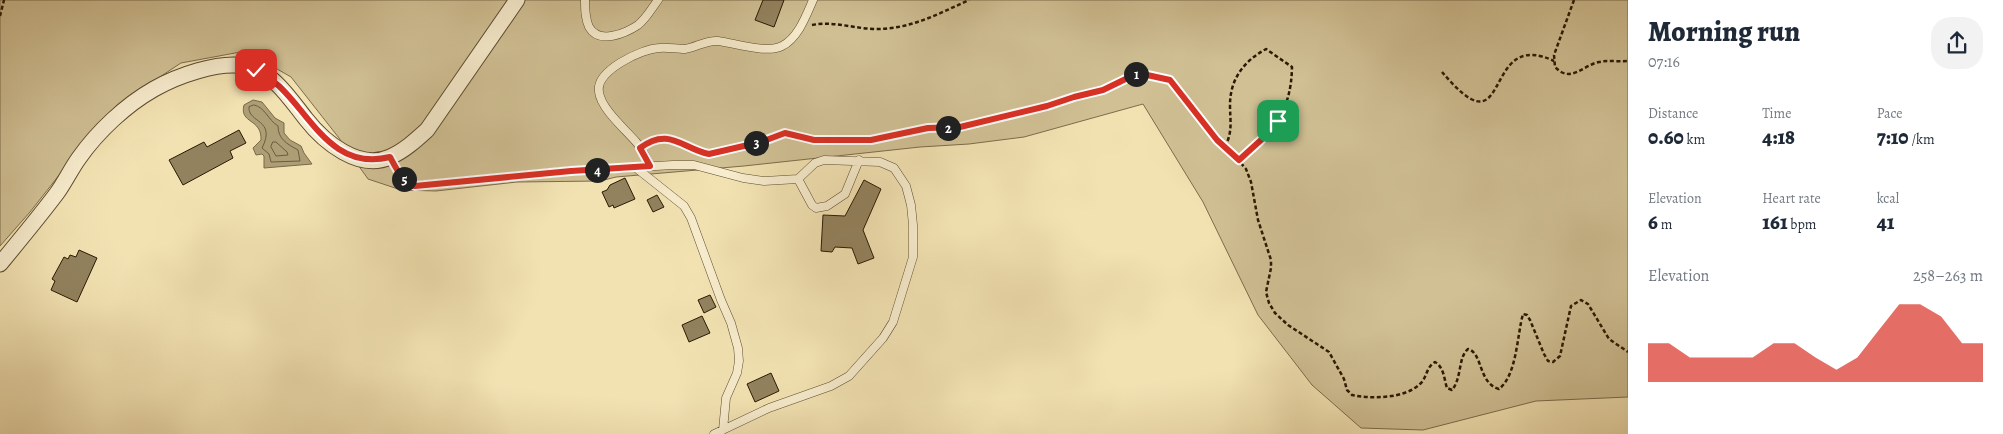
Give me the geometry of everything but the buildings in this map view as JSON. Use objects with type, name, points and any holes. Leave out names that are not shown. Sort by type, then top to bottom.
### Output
[{"type":"street","points":[[0,264],[57,192],[80,156],[111,123],[154,89],[207,69],[229,64],[246,66],[256,70],[278,85],[320,134],[342,151],[366,160],[390,157],[427,130],[517,0]]},
{"type":"lane","points":[[585,0],[585,15],[590,28],[596,34],[608,36],[623,33],[639,24],[658,0]]},
{"type":"lane","points":[[650,166],[640,148],[603,104],[599,92],[601,81],[614,67],[628,58],[652,49],[686,48],[706,42],[717,41],[754,47],[777,48],[787,43],[799,29],[813,0]]},
{"type":"lane","points":[[390,157],[402,177],[409,184],[415,186],[571,171],[650,166],[694,165],[743,178],[764,181],[798,179],[816,163],[824,160],[880,162],[894,168],[906,186],[911,205],[913,225],[912,258],[893,322],[883,338],[848,376],[831,386],[769,408],[714,434]]},
{"type":"lane","points":[[798,179],[812,205],[816,208],[827,206],[844,194],[859,160]]},
{"type":"lane","points":[[635,167],[684,206],[691,218],[731,323],[739,361],[737,374],[726,398],[722,430]]},
{"type":"path","points":[[0,16],[4,0]]},
{"type":"path","points":[[799,29],[824,23],[872,29],[895,27],[919,22],[969,0]]},
{"type":"path","points":[[1574,0],[1554,61],[1558,70],[1568,75],[1596,62],[1628,61]]},
{"type":"path","points":[[1225,146],[1231,136],[1232,86],[1240,70],[1253,56],[1266,49],[1292,67],[1289,99],[1278,121],[1239,160]]},
{"type":"path","points":[[1442,72],[1472,99],[1480,101],[1491,96],[1511,62],[1527,54],[1534,54],[1554,61]]},
{"type":"path","points":[[640,148],[650,142],[669,138],[679,141],[701,153],[709,154],[761,142],[785,133],[814,140],[871,140],[928,128],[960,127],[1103,90],[1133,75],[1142,73],[1170,80],[1217,140],[1246,169],[1251,182],[1258,220],[1271,260],[1266,292],[1269,304],[1275,313],[1288,325],[1326,349],[1334,359],[1347,390],[1352,395],[1378,398],[1406,391],[1421,383],[1429,367],[1435,362],[1442,369],[1447,388],[1452,390],[1458,382],[1464,353],[1468,349],[1474,353],[1489,383],[1499,389],[1506,380],[1512,365],[1522,314],[1527,315],[1546,358],[1554,362],[1560,356],[1571,306],[1581,300],[1588,304],[1609,338],[1628,352]]},
{"type":"shaded area","points":[[0,0],[1628,0],[1628,397],[1536,401],[1423,430],[1361,428],[1312,385],[1258,315],[1203,202],[1143,104],[1024,137],[969,144],[920,147],[744,166],[616,177],[600,181],[517,182],[436,191],[401,190],[368,179],[339,138],[291,77],[246,51],[181,63],[140,90],[93,132],[30,212],[0,246]]},
{"type":"water","points":[[253,100],[262,102],[275,118],[284,123],[284,133],[290,140],[301,146],[312,164],[264,168],[264,156],[262,154],[256,155],[253,148],[261,140],[260,133],[255,124],[247,119],[243,111],[244,105]]},
{"type":"route","points":[[256,70],[278,85],[288,95],[307,121],[329,142],[342,151],[366,160],[390,157],[402,177],[409,184],[415,186],[571,171],[650,166],[640,148],[645,144],[669,138],[679,141],[701,153],[709,154],[761,142],[785,133],[814,140],[871,140],[928,128],[960,127],[1060,103],[1074,97],[1103,90],[1138,73],[1163,77],[1175,84],[1185,101],[1217,140],[1239,160],[1278,121]]}]
